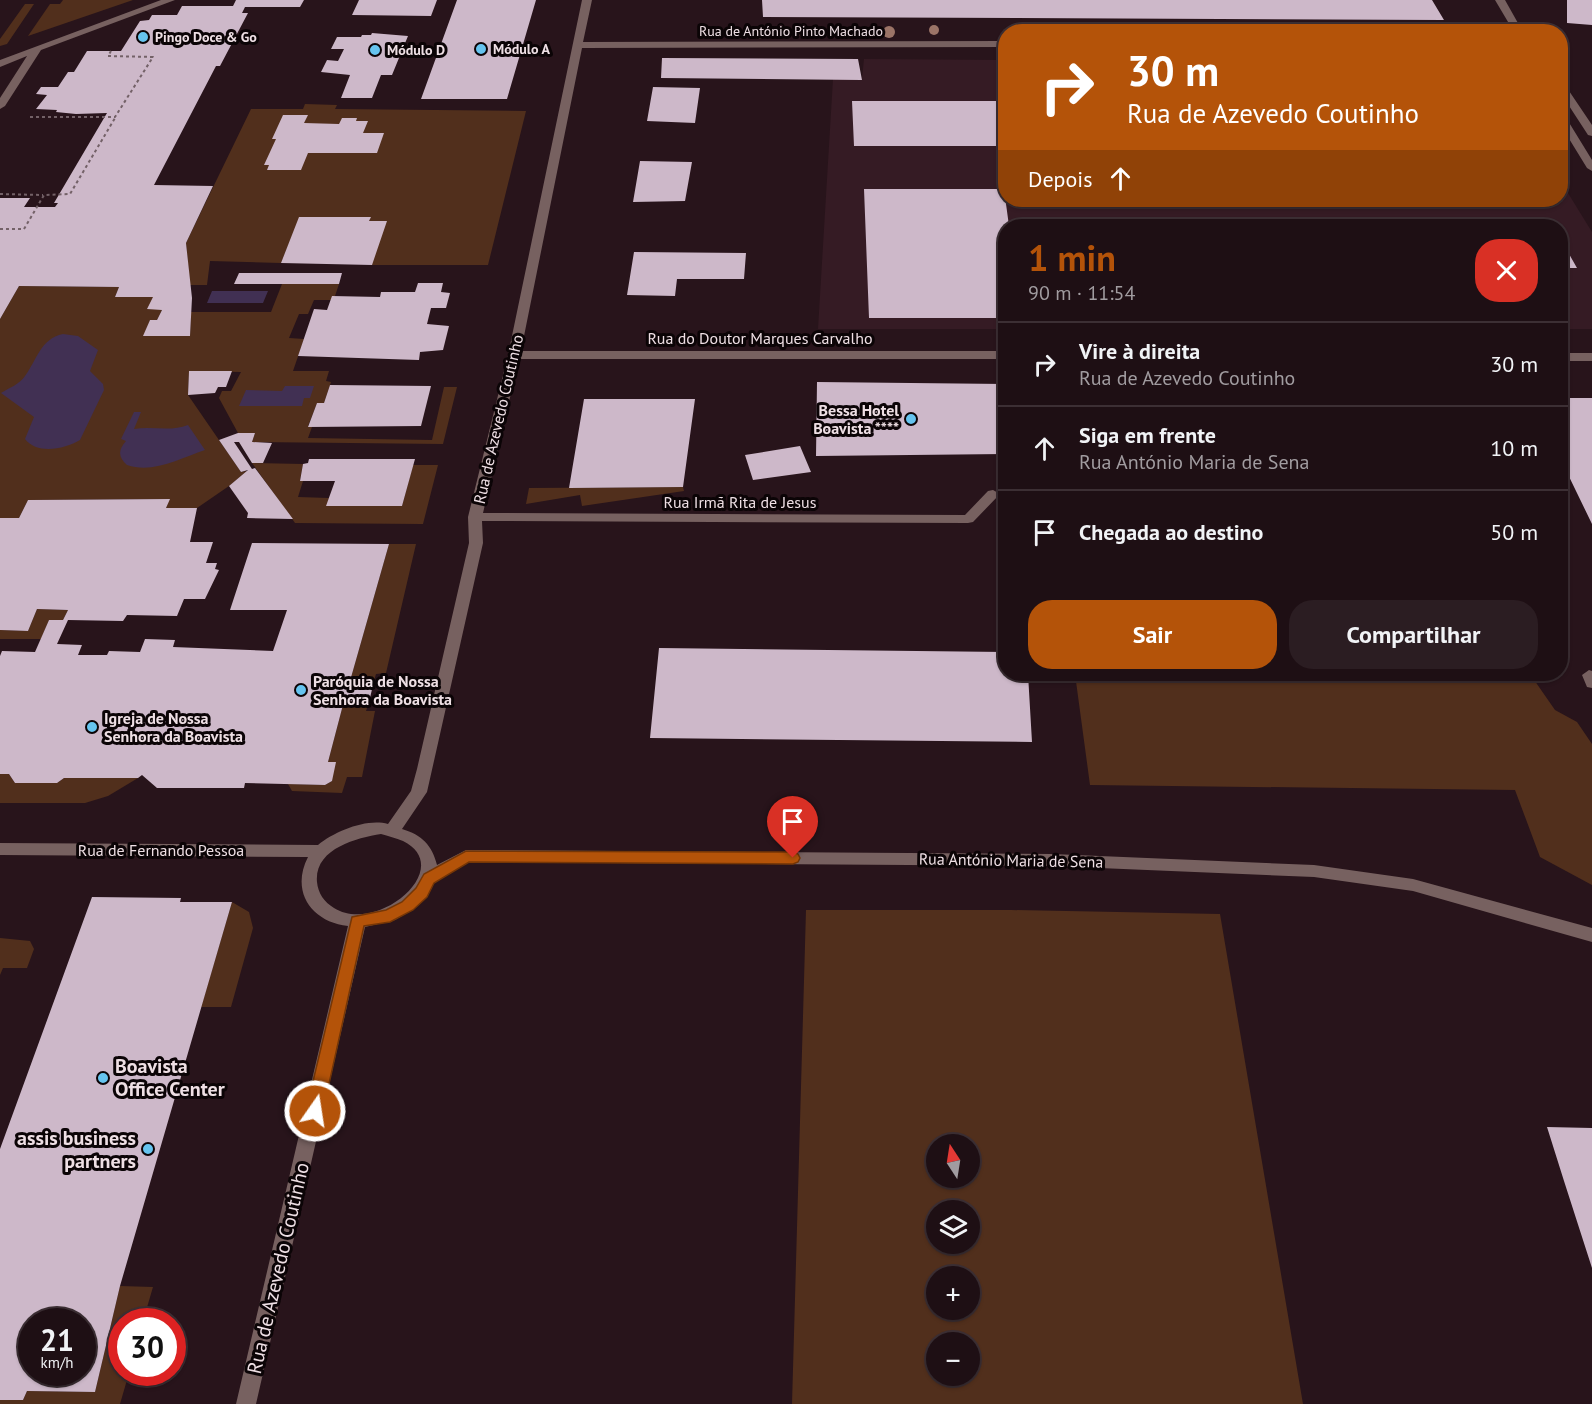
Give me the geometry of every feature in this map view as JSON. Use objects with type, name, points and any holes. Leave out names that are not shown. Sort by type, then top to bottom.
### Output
[{"type":"street","points":[[0,64],[37,48],[170,0]]},
{"type":"street","name":"Rua de Azevedo Coutinho","points":[[393,830],[419,792],[476,543],[475,517],[514,355],[587,0]]},
{"type":"street","points":[[1500,0],[1514,24]]},
{"type":"street","name":"Rua de António Pinto Machado","points":[[578,45],[998,44]]},
{"type":"street","points":[[0,106],[37,48]]},
{"type":"street","points":[[1568,96],[1592,133]]},
{"type":"street","points":[[1568,129],[1592,168]]},
{"type":"street","name":"Rua do Doutor Marques Carvalho","points":[[514,355],[998,355]]},
{"type":"street","points":[[1568,357],[1592,357]]},
{"type":"street","name":"Rua Irmã Rita de Jesus","points":[[475,517],[968,519],[993,494]]},
{"type":"street","points":[[381,828],[393,830],[415,838],[425,849],[430,863],[429,878],[421,893],[408,906],[390,916],[349,921],[330,916],[316,905],[309,892],[308,876],[314,861],[322,851],[343,837],[361,831],[381,828]]},
{"type":"street","name":"Rua de Fernando Pessoa","points":[[0,849],[322,851]]},
{"type":"street","name":"Rua António Maria de Sena","points":[[429,878],[466,856],[1052,860],[1291,870],[1367,877],[1413,885],[1592,935]]},
{"type":"street","name":"Rua de Azevedo Coutinho","points":[[246,1404],[358,921]]},
{"type":"path","points":[[0,194],[70,194],[153,57],[108,56],[113,48]]},
{"type":"path","points":[[20,117],[115,117]]},
{"type":"path","points":[[0,229],[24,229],[44,195]]},
{"type":"shaded area","points":[[63,0],[133,0],[28,36],[50,4],[60,4]]},
{"type":"shaded area","points":[[25,4],[34,4],[7,44],[0,46],[0,39]]},
{"type":"shaded area","points":[[864,59],[998,60],[998,207],[1568,207],[1568,193],[1592,232],[1592,329],[1568,329],[1568,219],[998,219],[998,329],[818,329],[833,79],[862,79]]},
{"type":"shaded area","points":[[305,104],[337,105],[335,109],[526,111],[488,265],[371,265],[386,221],[369,221],[370,217],[300,217],[281,263],[210,261],[207,285],[190,285],[186,243],[251,109],[303,109]]},
{"type":"shaded area","points":[[282,284],[339,284],[331,300],[314,300],[308,314],[299,314],[289,338],[304,339],[293,371],[329,371],[326,381],[331,382],[324,403],[317,403],[308,426],[312,427],[308,438],[432,440],[444,387],[457,387],[443,444],[252,442],[255,433],[238,433],[219,398],[222,391],[231,391],[241,372],[189,371],[188,395],[241,472],[247,471],[229,486],[197,508],[166,508],[169,499],[28,500],[19,518],[0,518],[0,319],[19,286],[119,287],[115,297],[153,297],[162,310],[157,320],[150,320],[144,336],[190,336],[191,312],[271,312]]},
{"type":"shaded area","points":[[212,291],[268,291],[263,303],[207,303]]},
{"type":"shaded area","points":[[63,334],[78,336],[98,350],[90,371],[103,384],[104,390],[80,440],[59,448],[44,449],[30,444],[25,439],[34,417],[1,393],[23,379],[49,340]]},
{"type":"shaded area","points":[[285,386],[314,386],[310,398],[304,398],[302,406],[239,406],[246,390],[282,391]]},
{"type":"shaded area","points":[[134,412],[141,412],[134,429],[175,428],[188,425],[205,450],[177,461],[147,468],[127,465],[120,453],[126,441],[121,439]]},
{"type":"shaded area","points":[[252,463],[303,464],[300,480],[303,481],[298,497],[329,498],[327,505],[402,506],[413,465],[438,465],[423,524],[295,523]]},
{"type":"shaded area","points":[[683,487],[684,491],[582,506],[580,495],[526,504],[529,488]]},
{"type":"shaded area","points":[[389,544],[416,544],[386,673],[376,674],[374,681],[350,681]]},
{"type":"shaded area","points":[[37,609],[68,610],[63,620],[49,620],[41,639],[0,639],[0,630],[28,631]]},
{"type":"shaded area","points":[[1076,681],[1535,681],[1555,710],[1577,722],[1592,744],[1592,885],[1540,857],[1515,790],[1090,785]]},
{"type":"shaded area","points":[[344,701],[369,702],[366,711],[375,711],[362,777],[347,777],[342,793],[292,791],[288,784],[325,785],[332,781],[328,762]]},
{"type":"shaded area","points":[[0,774],[9,774],[15,783],[57,783],[64,778],[138,778],[108,796],[85,803],[0,803]]},
{"type":"shaded area","points":[[232,902],[249,912],[253,928],[231,1007],[201,1007]]},
{"type":"shaded area","points":[[806,910],[1011,910],[1220,914],[1303,1404],[792,1404]]},
{"type":"shaded area","points":[[0,938],[30,941],[34,949],[27,968],[3,968],[0,975]]},
{"type":"shaded area","points":[[120,1286],[153,1287],[147,1308],[115,1308]]},
{"type":"shaded area","points":[[108,1337],[108,1386],[125,1386],[120,1404],[0,1404],[0,1400],[23,1400],[27,1391],[95,1392]]},
{"type":"building","points":[[236,0],[304,0],[300,7],[245,7],[242,13],[248,13],[220,66],[216,66],[154,185],[213,186],[186,243],[192,298],[190,336],[143,336],[150,320],[157,320],[162,310],[147,309],[153,297],[115,297],[119,287],[19,286],[0,319],[0,198],[30,198],[24,207],[55,207],[58,203],[54,203],[107,113],[76,114],[36,109],[47,95],[36,94],[41,87],[58,87],[68,72],[74,72],[87,51],[121,51],[140,21],[149,20],[152,15],[177,15],[182,6],[233,6]]},
{"type":"building","points":[[359,0],[437,0],[431,16],[352,15]]},
{"type":"building","name":"Módulo A","points":[[457,0],[536,0],[507,99],[421,99]]},
{"type":"building","points":[[762,0],[1432,0],[1444,20],[763,17]]},
{"type":"building","points":[[1567,0],[1592,0],[1592,25],[1567,23]]},
{"type":"building","name":"Módulo D","points":[[372,33],[408,36],[392,75],[381,75],[372,98],[341,98],[350,75],[321,72],[327,60],[338,61],[344,49],[331,49],[337,37],[361,37]]},
{"type":"building","points":[[662,58],[858,59],[862,80],[661,78]]},
{"type":"building","points":[[653,87],[700,88],[695,123],[647,121]]},
{"type":"building","points":[[852,101],[998,101],[998,146],[854,146]]},
{"type":"building","points":[[283,115],[308,115],[304,123],[339,124],[342,118],[357,118],[356,121],[368,121],[363,133],[384,133],[377,153],[308,153],[301,170],[267,170],[269,165],[264,165],[276,139],[272,139]]},
{"type":"building","points":[[640,161],[692,162],[685,201],[633,202]]},
{"type":"building","points":[[864,189],[998,189],[998,207],[1006,207],[1008,219],[998,219],[998,318],[869,318]]},
{"type":"building","points":[[299,217],[371,217],[369,221],[387,221],[372,265],[281,263]]},
{"type":"building","points":[[634,252],[746,253],[744,279],[677,279],[675,296],[627,295]]},
{"type":"building","points":[[1568,252],[1577,268],[1568,268]]},
{"type":"building","points":[[239,273],[342,273],[339,284],[234,284]]},
{"type":"building","points":[[418,283],[443,283],[441,292],[450,293],[446,308],[431,308],[427,324],[449,326],[443,350],[420,352],[419,360],[298,356],[314,309],[327,310],[332,296],[380,297],[381,292],[415,292]]},
{"type":"building","points":[[189,371],[232,371],[226,387],[218,387],[215,393],[188,395]]},
{"type":"building","name":"Bessa Hotel Boavista ****","points":[[817,382],[998,384],[998,454],[816,456]]},
{"type":"building","points":[[330,385],[431,386],[421,426],[308,427],[317,403],[324,403]]},
{"type":"building","points":[[1568,398],[1592,398],[1592,524],[1568,474]]},
{"type":"building","points":[[584,399],[695,399],[683,487],[569,488]]},
{"type":"building","points":[[238,433],[255,433],[252,442],[272,443],[263,463],[252,463],[239,442],[234,442],[252,469],[255,468],[293,519],[247,518],[248,513],[229,486],[248,470],[241,472],[219,440]]},
{"type":"building","points":[[800,446],[811,472],[753,480],[745,455]]},
{"type":"building","points":[[309,459],[415,459],[402,506],[326,506],[335,481],[300,481],[303,464],[308,463]]},
{"type":"building","points":[[170,499],[166,508],[197,508],[190,542],[213,542],[206,563],[217,563],[215,569],[219,570],[205,599],[184,599],[177,616],[127,615],[123,621],[68,620],[57,644],[82,645],[78,655],[107,655],[109,651],[140,652],[145,639],[175,640],[173,647],[273,651],[287,610],[230,610],[252,543],[389,544],[350,681],[374,681],[369,702],[344,701],[328,762],[336,762],[332,781],[325,785],[245,783],[244,788],[157,788],[142,775],[138,778],[64,778],[57,783],[15,783],[9,774],[0,774],[0,656],[2,651],[35,652],[49,620],[63,620],[68,610],[37,609],[28,631],[0,630],[0,518],[19,518],[28,500]]},
{"type":"building","points":[[659,648],[998,652],[998,681],[1028,681],[1032,742],[650,738]]},
{"type":"building","name":"Boavista Office Center","points":[[92,897],[181,898],[180,902],[232,902],[115,1308],[108,1308],[108,1337],[95,1392],[27,1391],[23,1400],[0,1400],[0,1149]]},
{"type":"building","points":[[1547,1127],[1592,1128],[1592,1268],[1564,1181]]},
{"type":"place","name":"Pingo Doce & Go","points":[[143,37]]},
{"type":"place","name":"Módulo A","points":[[481,49]]},
{"type":"place","name":"Módulo D","points":[[375,50]]},
{"type":"place","name":"Bessa Hotel Boavista ****","points":[[911,419]]},
{"type":"place","name":"Paróquia de Nossa Senhora da Boavista","points":[[301,690]]},
{"type":"place","name":"Igreja de Nossa Senhora da Boavista","points":[[92,727]]},
{"type":"place","name":"Boavista Office Center","points":[[103,1078]]},
{"type":"place","name":"assis business partners","points":[[148,1149]]},
{"type":"route","points":[[315,1111],[358,921],[390,916],[408,906],[421,893],[429,878],[466,856],[793,858]]}]
